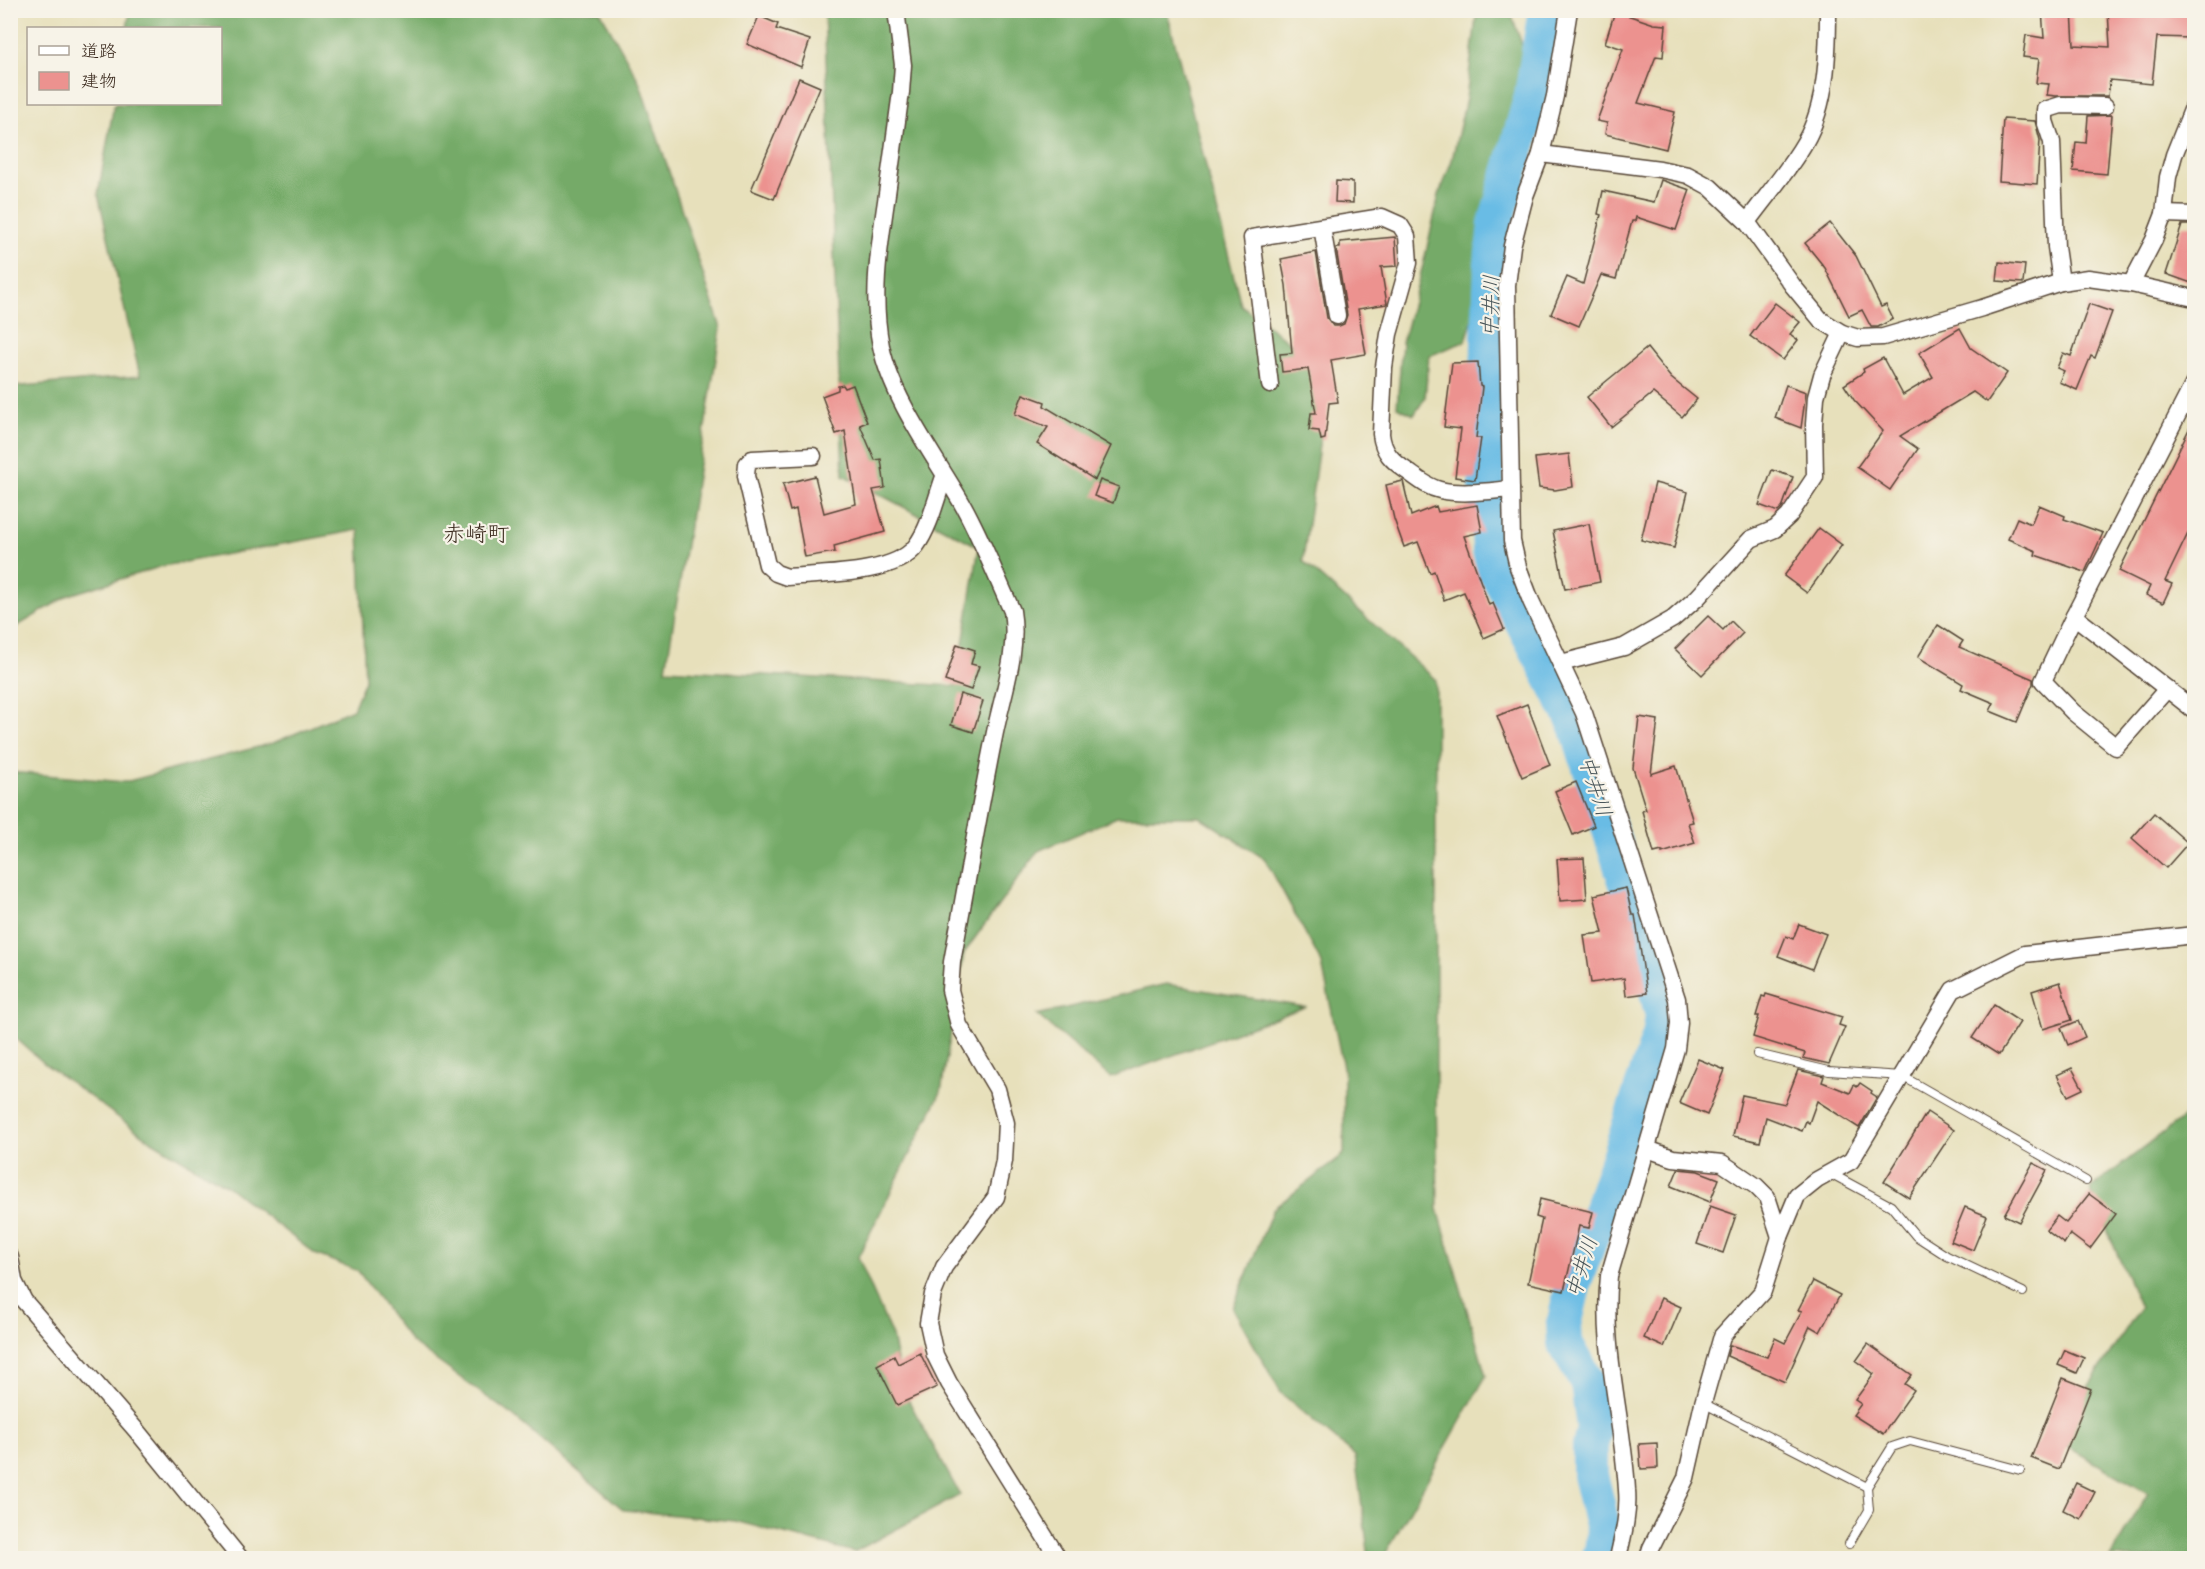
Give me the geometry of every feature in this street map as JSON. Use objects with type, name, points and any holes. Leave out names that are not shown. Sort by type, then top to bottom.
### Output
[{"type":"street","points":[[896,10],[903,65],[876,268],[876,300],[881,346],[891,377],[944,477],[964,507],[1012,610],[1015,628],[1013,649],[994,737],[952,962],[950,990],[959,1025],[997,1089],[1006,1122],[1004,1161],[996,1197],[944,1267],[933,1294],[928,1323],[935,1355],[949,1383],[1058,1558]]},
{"type":"street","points":[[1569,10],[1556,87],[1541,154],[1525,196],[1512,246],[1507,285],[1506,489],[1512,541],[1518,567],[1531,602],[1584,713],[1677,999],[1679,1023],[1676,1049],[1609,1275],[1606,1302],[1628,1491],[1627,1516],[1618,1558]]},
{"type":"street","points":[[1747,222],[1805,142],[1817,112],[1825,72],[1828,10]]},
{"type":"street","points":[[2061,282],[2056,247],[2052,142],[2045,121],[2045,110],[2061,105],[2105,106]]},
{"type":"street","points":[[2131,284],[2154,240],[2164,214],[2168,177],[2174,155],[2194,105]]},
{"type":"street","points":[[1541,154],[1660,169],[1688,175],[1710,187],[1747,222],[1792,286],[1821,320],[1842,333],[1858,338],[1883,337],[2061,282],[2088,278],[2131,284],[2194,298]]},
{"type":"street","points":[[2164,214],[2194,215]]},
{"type":"street","points":[[1270,385],[1252,238],[1382,218],[1400,225],[1407,236],[1409,263],[1389,334],[1384,367],[1382,446],[1396,464],[1426,485],[1439,490],[1473,492],[1506,489]]},
{"type":"street","points":[[1322,227],[1337,316]]},
{"type":"street","points":[[1561,663],[1624,646],[1666,624],[1696,598],[1751,539],[1775,529],[1789,516],[1815,477],[1816,397],[1822,375],[1842,333]]},
{"type":"street","points":[[2168,689],[2116,747],[2073,712],[2043,681],[2194,383]]},
{"type":"street","points":[[813,456],[752,459],[747,464],[746,476],[767,565],[776,573],[788,577],[879,568],[903,559],[916,548],[925,532],[944,477]]},
{"type":"street","points":[[2074,616],[2194,710]]},
{"type":"street","points":[[1648,1558],[1686,1478],[1702,1403],[1722,1336],[1763,1291],[1780,1237],[1797,1196],[1817,1180],[1851,1161],[1953,990],[2025,954],[2194,935]]},
{"type":"street","points":[[1647,1149],[1673,1158],[1722,1163],[1756,1185],[1767,1197],[1780,1237]]},
{"type":"street","points":[[10,1257],[14,1281],[24,1300],[136,1430],[240,1558]]},
{"type":"lane","points":[[1757,1054],[1829,1071],[1902,1076],[2086,1181]]},
{"type":"lane","points":[[1830,1173],[1891,1206],[1916,1236],[1947,1256],[2023,1292]]},
{"type":"lane","points":[[1702,1403],[1867,1487]]},
{"type":"lane","points":[[1849,1544],[1869,1510],[1867,1487],[1892,1447],[1910,1441],[2020,1470]]},
{"type":"green space","points":[[130,11],[600,11],[639,81],[721,328],[666,669],[956,686],[979,547],[843,475],[824,11],[1167,11],[1241,305],[1329,373],[1303,561],[1436,680],[1438,1209],[1486,1376],[1383,1558],[1369,1558],[1355,1456],[1281,1393],[1233,1308],[1273,1209],[1344,1154],[1344,1072],[1322,964],[1265,859],[1200,817],[1117,817],[1038,851],[964,953],[941,1092],[858,1257],[892,1336],[903,1390],[960,1495],[854,1552],[735,1521],[624,1510],[513,1416],[411,1342],[358,1271],[315,1254],[227,1186],[147,1138],[45,1064],[11,1034],[11,772],[125,782],[273,743],[353,709],[365,680],[359,530],[163,566],[69,595],[11,630],[11,387],[140,376],[98,194],[114,105],[222,105],[222,27],[127,27]]},
{"type":"green space","points":[[1477,11],[1510,11],[1528,61],[1512,119],[1494,209],[1477,264],[1476,308],[1466,341],[1429,356],[1425,398],[1414,415],[1397,407],[1402,343],[1439,195],[1452,160],[1466,99]]},
{"type":"green space","points":[[1166,984],[1305,1007],[1111,1078],[1037,1015]]},
{"type":"green space","points":[[2194,1109],[2194,1558],[2110,1558],[2148,1493],[2054,1439],[2140,1308],[2090,1189]]},
{"type":"building","points":[[2042,10],[2072,10],[2074,45],[2110,47],[2108,10],[2194,10],[2194,29],[2192,29],[2192,38],[2157,37],[2152,84],[2110,80],[2108,96],[2047,95],[2049,84],[2036,83],[2039,59],[2023,57],[2026,35],[2044,38]]},
{"type":"building","points":[[1615,11],[1654,24],[1666,25],[1663,57],[1656,56],[1638,103],[1675,112],[1666,149],[1605,134],[1607,123],[1597,121],[1623,49],[1605,43]]},
{"type":"building","points":[[759,16],[778,24],[776,29],[810,40],[801,67],[747,44]]},
{"type":"building","points":[[799,78],[820,87],[774,199],[751,190]]},
{"type":"building","points":[[2112,115],[2107,174],[2073,171],[2076,142],[2086,143],[2088,116]]},
{"type":"building","points":[[2003,119],[2035,121],[2040,140],[2037,184],[1999,181]]},
{"type":"building","points":[[1661,180],[1690,190],[1676,230],[1636,217],[1635,221],[1632,221],[1616,279],[1601,275],[1579,326],[1551,314],[1567,277],[1583,284],[1601,215],[1598,214],[1603,191],[1654,202]]},
{"type":"building","points":[[1336,181],[1353,182],[1353,203],[1335,202]]},
{"type":"building","points":[[1830,223],[1856,256],[1881,307],[1886,305],[1893,319],[1878,327],[1871,327],[1862,310],[1849,316],[1825,268],[1805,243]]},
{"type":"building","points":[[2182,225],[2194,225],[2194,284],[2166,274]]},
{"type":"building","points":[[1395,237],[1397,266],[1381,267],[1387,304],[1358,309],[1366,354],[1331,360],[1338,402],[1329,403],[1325,439],[1321,440],[1319,431],[1309,430],[1311,413],[1316,413],[1308,369],[1282,372],[1280,354],[1292,353],[1286,285],[1281,259],[1316,252],[1327,318],[1333,326],[1339,326],[1344,324],[1347,315],[1336,248],[1340,248],[1340,242]]},
{"type":"building","points":[[1999,262],[2025,265],[2023,283],[1997,281]]},
{"type":"building","points":[[1775,303],[1800,322],[1790,334],[1798,340],[1783,360],[1750,336]]},
{"type":"building","points":[[2089,304],[2112,312],[2095,358],[2091,356],[2077,390],[2059,382],[2064,371],[2057,368],[2063,353],[2071,356]]},
{"type":"building","points":[[1960,328],[1971,348],[2007,373],[1987,402],[1973,392],[1900,436],[1918,449],[1890,490],[1857,467],[1883,431],[1854,400],[1844,385],[1864,372],[1863,369],[1883,358],[1903,395],[1933,377],[1919,353]]},
{"type":"building","points":[[1647,348],[1671,378],[1697,399],[1682,417],[1653,393],[1611,427],[1587,397]]},
{"type":"building","points":[[1478,362],[1480,386],[1482,387],[1476,438],[1481,438],[1475,480],[1455,477],[1461,429],[1444,427],[1452,363]]},
{"type":"building","points":[[843,385],[845,388],[853,385],[867,422],[860,425],[875,460],[881,459],[885,488],[873,490],[885,532],[834,546],[835,552],[805,557],[796,509],[790,511],[783,484],[815,476],[824,513],[856,504],[845,431],[836,434],[822,396],[838,390],[838,386]]},
{"type":"building","points":[[1786,385],[1806,392],[1801,428],[1775,418]]},
{"type":"building","points":[[1023,394],[1045,402],[1044,406],[1111,446],[1095,480],[1037,444],[1048,427],[1015,414]]},
{"type":"building","points":[[2194,419],[2194,521],[2165,581],[2172,584],[2163,603],[2146,595],[2150,586],[2119,571]]},
{"type":"building","points":[[1569,454],[1573,487],[1555,490],[1539,488],[1535,458]]},
{"type":"building","points":[[1772,470],[1793,477],[1782,508],[1778,512],[1759,505]]},
{"type":"building","points":[[1100,480],[1119,487],[1113,503],[1094,496]]},
{"type":"building","points":[[1403,481],[1411,516],[1436,506],[1438,512],[1477,505],[1482,532],[1464,536],[1489,605],[1493,603],[1504,629],[1484,638],[1464,592],[1444,600],[1434,571],[1430,573],[1418,542],[1404,547],[1386,485]]},
{"type":"building","points":[[1655,483],[1688,492],[1674,548],[1641,540]]},
{"type":"building","points":[[2039,505],[2065,516],[2064,519],[2103,533],[2085,572],[2035,555],[2036,551],[2008,539],[2017,518],[2031,524]]},
{"type":"building","points":[[1589,524],[1600,582],[1565,589],[1553,531]]},
{"type":"building","points":[[1819,528],[1842,545],[1807,593],[1784,576]]},
{"type":"building","points":[[1708,616],[1723,630],[1731,621],[1743,633],[1702,675],[1675,649]]},
{"type":"building","points":[[1938,625],[1963,641],[1959,647],[2033,679],[2017,722],[1990,711],[1994,703],[1961,689],[1963,684],[1918,657]]},
{"type":"building","points":[[957,644],[975,650],[971,664],[979,666],[971,690],[945,681]]},
{"type":"building","points":[[960,694],[983,701],[973,732],[951,725]]},
{"type":"building","points":[[1527,704],[1550,765],[1522,777],[1497,716]]},
{"type":"building","points":[[1639,717],[1658,720],[1651,774],[1676,766],[1693,822],[1688,823],[1695,843],[1662,853],[1662,851],[1654,853],[1642,811],[1646,810],[1633,768]]},
{"type":"building","points":[[1576,782],[1594,826],[1573,835],[1555,791]]},
{"type":"building","points":[[2154,813],[2188,843],[2166,868],[2132,838]]},
{"type":"building","points":[[1584,858],[1587,899],[1560,901],[1557,859]]},
{"type":"building","points":[[1626,888],[1632,915],[1635,915],[1647,993],[1626,996],[1624,978],[1591,983],[1584,935],[1603,933],[1594,895]]},
{"type":"building","points":[[1799,924],[1826,934],[1812,969],[1778,956],[1786,936],[1793,939]]},
{"type":"building","points":[[2060,982],[2072,1020],[2043,1029],[2032,991]]},
{"type":"building","points":[[1766,994],[1842,1017],[1839,1025],[1845,1027],[1829,1064],[1803,1058],[1805,1053],[1753,1037],[1762,996],[1765,997]]},
{"type":"building","points":[[1994,1005],[2020,1022],[1999,1055],[1972,1038]]},
{"type":"building","points":[[2078,1021],[2085,1037],[2068,1045],[2061,1028]]},
{"type":"building","points":[[1698,1059],[1725,1070],[1707,1115],[1679,1103]]},
{"type":"building","points":[[2072,1068],[2083,1089],[2068,1096],[2057,1075]]},
{"type":"building","points":[[1798,1070],[1824,1076],[1822,1082],[1850,1093],[1854,1085],[1857,1087],[1860,1083],[1872,1091],[1871,1093],[1877,1097],[1859,1128],[1817,1101],[1809,1123],[1806,1121],[1802,1131],[1766,1117],[1760,1142],[1733,1136],[1742,1095],[1785,1104]]},
{"type":"building","points":[[1927,1112],[1954,1130],[1909,1198],[1884,1182]]},
{"type":"building","points":[[2033,1163],[2047,1170],[2019,1222],[2004,1215]]},
{"type":"building","points":[[1678,1169],[1698,1171],[1719,1179],[1710,1202],[1671,1186]]},
{"type":"building","points":[[2089,1194],[2116,1214],[2090,1249],[2070,1234],[2064,1244],[2046,1230],[2057,1216],[2066,1223]]},
{"type":"building","points":[[1540,1199],[1593,1212],[1589,1228],[1579,1226],[1564,1291],[1528,1283],[1542,1219],[1536,1217]]},
{"type":"building","points":[[1710,1206],[1736,1215],[1723,1253],[1697,1244]]},
{"type":"building","points":[[1965,1207],[1987,1216],[1973,1250],[1951,1241]]},
{"type":"building","points":[[1813,1281],[1840,1295],[1820,1332],[1810,1326],[1785,1382],[1727,1356],[1730,1345],[1767,1357],[1775,1338],[1785,1343],[1802,1311],[1798,1310]]},
{"type":"building","points":[[1661,1298],[1681,1307],[1664,1347],[1644,1338]]},
{"type":"building","points":[[1868,1344],[1912,1375],[1905,1384],[1914,1390],[1883,1434],[1853,1415],[1861,1404],[1855,1400],[1874,1374],[1856,1361]]},
{"type":"building","points":[[2065,1350],[2084,1358],[2077,1373],[2058,1365]]},
{"type":"building","points":[[920,1353],[937,1387],[897,1405],[877,1365],[894,1356],[898,1364]]},
{"type":"building","points":[[2063,1378],[2091,1389],[2059,1469],[2031,1458]]},
{"type":"building","points":[[1657,1443],[1658,1468],[1641,1469],[1639,1444]]},
{"type":"building","points":[[2076,1483],[2095,1492],[2081,1519],[2063,1510]]},
{"type":"waterway","name":"中井川","points":[[1546,10],[1532,95],[1496,223],[1492,263],[1485,454],[1490,550],[1496,571],[1577,726],[1634,906],[1663,1016],[1660,1035],[1599,1216],[1575,1278],[1564,1325],[1565,1343],[1588,1384],[1594,1428],[1590,1447],[1590,1475],[1604,1533],[1599,1558]]},
{"type":"district","name":"赤崎町","points":[[476,533]]}]
